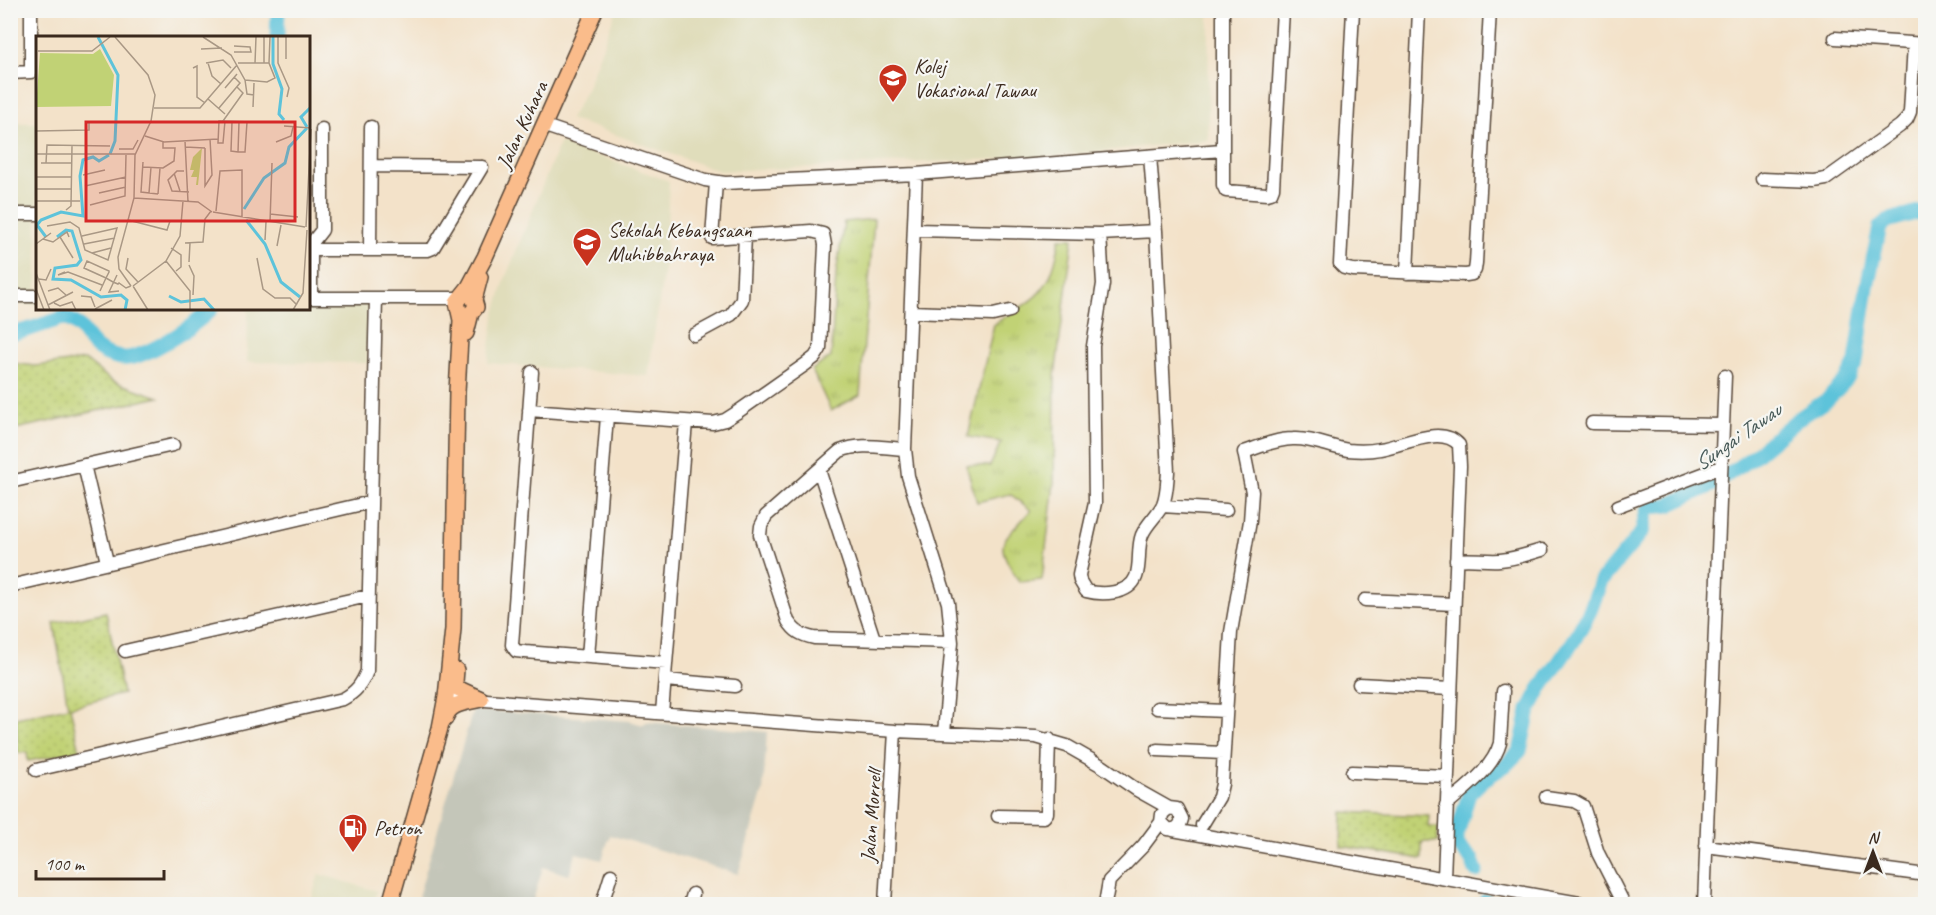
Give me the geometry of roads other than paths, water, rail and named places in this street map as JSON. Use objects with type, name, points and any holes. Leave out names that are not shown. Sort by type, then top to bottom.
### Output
[{"type":"main road","name":"Jalan Kuhara","points":[[453,629],[457,401],[464,305],[595,10]]},
{"type":"main road","points":[[393,904],[440,728],[446,697],[453,629]]},
{"type":"main road","points":[[453,629],[458,636],[455,685],[460,690],[481,699]]},
{"type":"main road","points":[[440,728],[444,723],[446,712],[451,707],[481,699]]},
{"type":"street","points":[[10,73],[30,72],[30,10]]},
{"type":"street","points":[[1222,10],[1223,186],[1226,191],[1267,194],[1271,193],[1273,188],[1283,10]]},
{"type":"street","points":[[1353,10],[1340,264],[1344,268],[1353,270],[1467,275],[1472,274],[1475,270],[1490,10]]},
{"type":"street","points":[[1407,273],[1419,10]]},
{"type":"street","points":[[1762,179],[1814,181],[1826,179],[1900,126],[1910,112],[1920,44],[1835,38]]},
{"type":"street","points":[[545,126],[716,182],[916,174],[1222,150]]},
{"type":"street","points":[[370,250],[371,127]]},
{"type":"street","points":[[322,129],[322,230],[311,244],[310,298],[429,298],[464,305]]},
{"type":"street","points":[[1101,234],[1103,284],[1093,346],[1095,503],[1079,575],[1086,591],[1111,593],[1120,591],[1136,576],[1143,532],[1162,506],[1168,472],[1150,156]]},
{"type":"street","points":[[311,250],[428,250],[433,248],[482,167],[371,166]]},
{"type":"street","points":[[916,174],[905,449],[912,489],[948,603],[952,642],[944,733]]},
{"type":"street","points":[[529,410],[713,423],[725,420],[815,357],[820,349],[824,294],[824,234],[811,231],[712,238],[716,182]]},
{"type":"street","points":[[10,214],[36,214]]},
{"type":"street","points":[[915,230],[1101,234],[1156,231]]},
{"type":"street","points":[[694,335],[731,315],[742,300],[745,236]]},
{"type":"street","points":[[10,296],[36,296]]},
{"type":"street","points":[[36,770],[343,699],[354,693],[362,683],[367,671],[376,298]]},
{"type":"street","points":[[912,312],[993,315],[1010,311]]},
{"type":"street","points":[[532,372],[512,645],[516,651],[666,663]]},
{"type":"street","points":[[1704,904],[1725,376]]},
{"type":"street","points":[[588,657],[607,416]]},
{"type":"street","points":[[662,713],[686,422]]},
{"type":"street","points":[[1592,423],[1722,425]]},
{"type":"street","points":[[1202,825],[1219,797],[1222,784],[1231,632],[1250,521],[1252,492],[1244,452],[1292,438],[1356,450],[1391,447],[1427,436],[1449,438],[1459,445],[1460,458],[1444,878]]},
{"type":"street","points":[[10,482],[173,445]]},
{"type":"street","points":[[905,449],[874,446],[848,448],[840,451],[765,516],[760,535],[788,621],[793,630],[802,636],[952,642]]},
{"type":"street","points":[[84,465],[106,562]]},
{"type":"street","points":[[819,470],[874,639]]},
{"type":"street","points":[[1618,506],[1721,470]]},
{"type":"street","points":[[10,586],[371,502]]},
{"type":"street","points":[[1162,506],[1226,510]]},
{"type":"street","points":[[1456,560],[1517,558],[1542,549]]},
{"type":"street","points":[[125,651],[368,596]]},
{"type":"street","points":[[1365,600],[1454,604]]},
{"type":"street","points":[[665,680],[735,686]]},
{"type":"street","points":[[1359,684],[1450,689]]},
{"type":"street","points":[[1446,805],[1483,771],[1498,751],[1503,691]]},
{"type":"street","points":[[446,697],[895,731],[1008,734],[1049,740],[1081,753],[1137,790],[1169,808],[1177,809],[1181,815],[1242,843]]},
{"type":"street","points":[[1157,708],[1225,711]]},
{"type":"street","name":"Jalan Morrell","points":[[885,904],[895,731]]},
{"type":"street","points":[[998,816],[1044,817],[1047,813],[1049,740]]},
{"type":"street","points":[[1157,750],[1223,753]]},
{"type":"street","points":[[1352,772],[1447,776]]},
{"type":"street","points":[[1137,790],[1166,825],[1242,843],[1585,904]]},
{"type":"street","points":[[1546,797],[1574,801],[1583,806],[1598,853],[1624,904]]},
{"type":"street","points":[[1166,825],[1164,811],[1169,808]]},
{"type":"street","points":[[1105,904],[1109,881],[1166,825],[1181,824],[1181,815]]},
{"type":"street","points":[[1706,846],[1926,875]]},
{"type":"street","points":[[602,904],[611,875]]},
{"type":"waterway","name":"Sungai Tawau","points":[[277,36],[278,10]]},
{"type":"waterway","name":"Sungai Tawau","points":[[1476,871],[1472,860],[1457,844],[1457,834],[1469,794],[1520,751],[1529,710],[1540,689],[1573,642],[1590,611],[1601,581],[1642,532],[1647,511],[1653,507],[1669,505],[1716,483],[1754,456],[1798,419],[1828,399],[1847,379],[1856,362],[1867,287],[1880,227],[1887,221],[1926,210]]},
{"type":"waterway","name":"Sungai Tawau","points":[[10,334],[63,318],[79,327],[92,344],[100,350],[115,357],[127,358],[147,352],[172,339],[210,310]]},
{"type":"place","name":"Kolej Vokasional Tawau","points":[[893,104]]},
{"type":"place","name":"Sekolah Kebangsaan Muhibbahraya","points":[[587,268]]},
{"type":"place","name":"Petron","points":[[353,854]]}]
